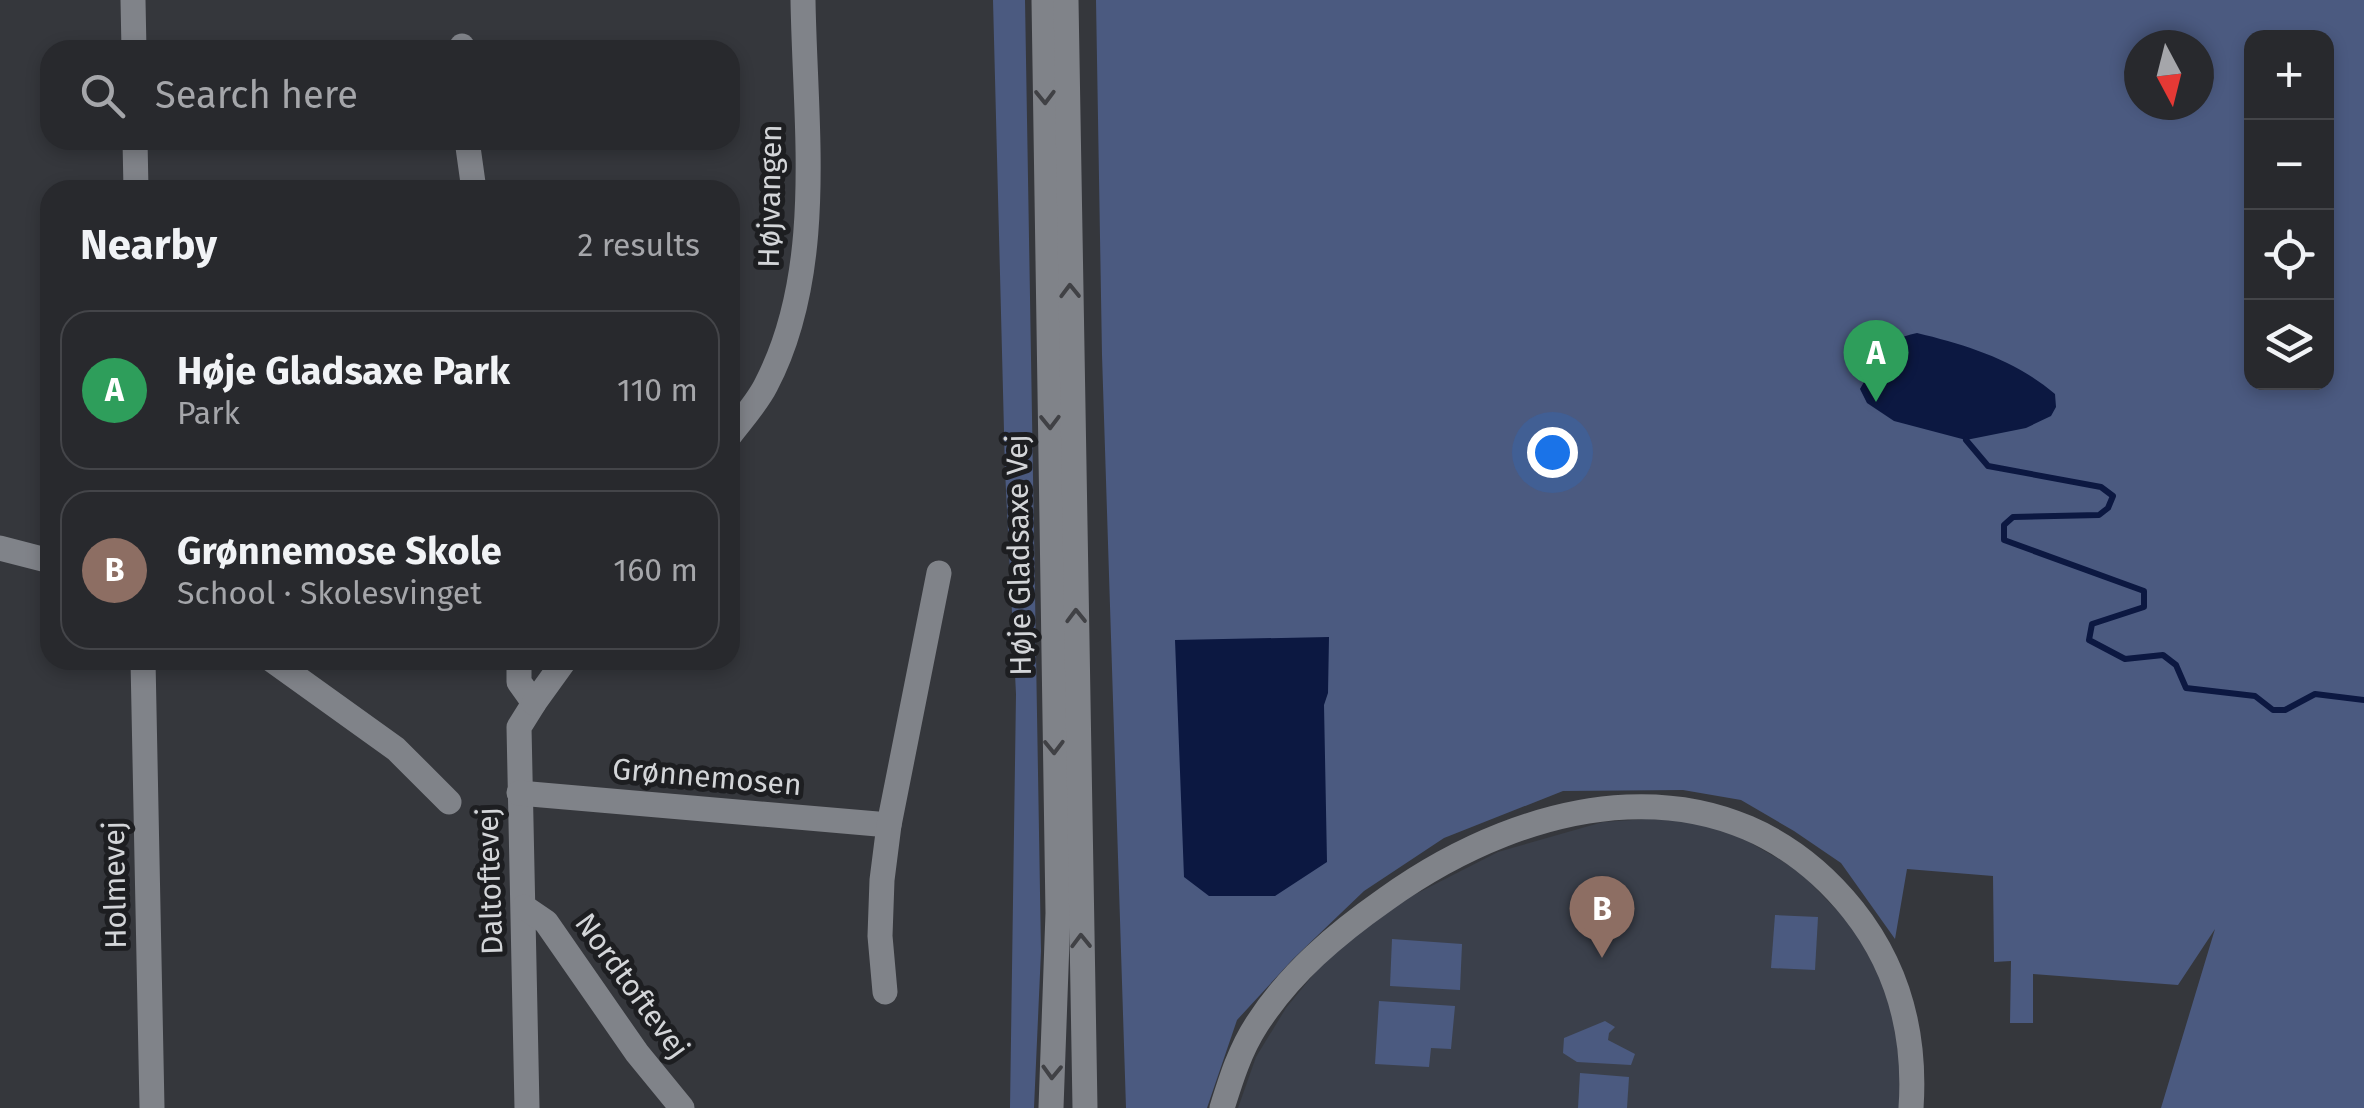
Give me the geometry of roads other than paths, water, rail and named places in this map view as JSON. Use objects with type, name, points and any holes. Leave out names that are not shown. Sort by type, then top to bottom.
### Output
[{"type":"street","points":[[133,0],[134,40]]},
{"type":"street","name":"Højvangen","points":[[740,422],[765,388],[788,334],[802,277],[807,226],[803,0]]},
{"type":"street","name":"Høje Gladsaxe Vej","points":[[1044,0],[1058,913],[1050,1108]]},
{"type":"street","name":"Høje Gladsaxe Vej","points":[[1066,0],[1085,1108]]},
{"type":"street","points":[[135,150],[136,180]]},
{"type":"street","points":[[468,150],[473,180]]},
{"type":"street","points":[[0,548],[40,558]]},
{"type":"street","points":[[885,992],[880,936],[889,825],[939,574]]},
{"type":"street","name":"Holmevej","points":[[143,670],[152,1108]]},
{"type":"street","points":[[286,670],[396,748],[450,802]]},
{"type":"street","points":[[518,670],[519,682],[534,703],[559,670]]},
{"type":"street","name":"Daltoftevej","points":[[527,1108],[519,727],[534,703]]},
{"type":"street","name":"Grønnemosen","points":[[520,794],[889,825]]},
{"type":"street","points":[[1222,1108],[1234,1069],[1255,1026],[1293,975],[1349,925],[1420,874],[1489,838],[1560,814],[1618,805],[1671,808],[1745,824],[1786,846],[1832,884],[1867,928],[1894,976],[1910,1028],[1911,1108]]},
{"type":"street","name":"Nordtoftevej","points":[[524,906],[546,922],[637,1053],[682,1108]]},
{"type":"waterway","points":[[1966,440],[1988,466],[2101,487],[2113,496],[2108,508],[2099,515],[2013,517],[2004,525],[2004,540],[2144,591],[2144,607],[2092,624],[2089,640],[2125,659],[2163,655],[2176,665],[2186,688],[2255,696],[2273,710],[2285,710],[2315,694],[2364,700]]},
{"type":"place","name":"Høje Gladsaxe Park","points":[[1876,402]]},
{"type":"place","name":"Grønnemose Skole","points":[[1602,958]]}]
